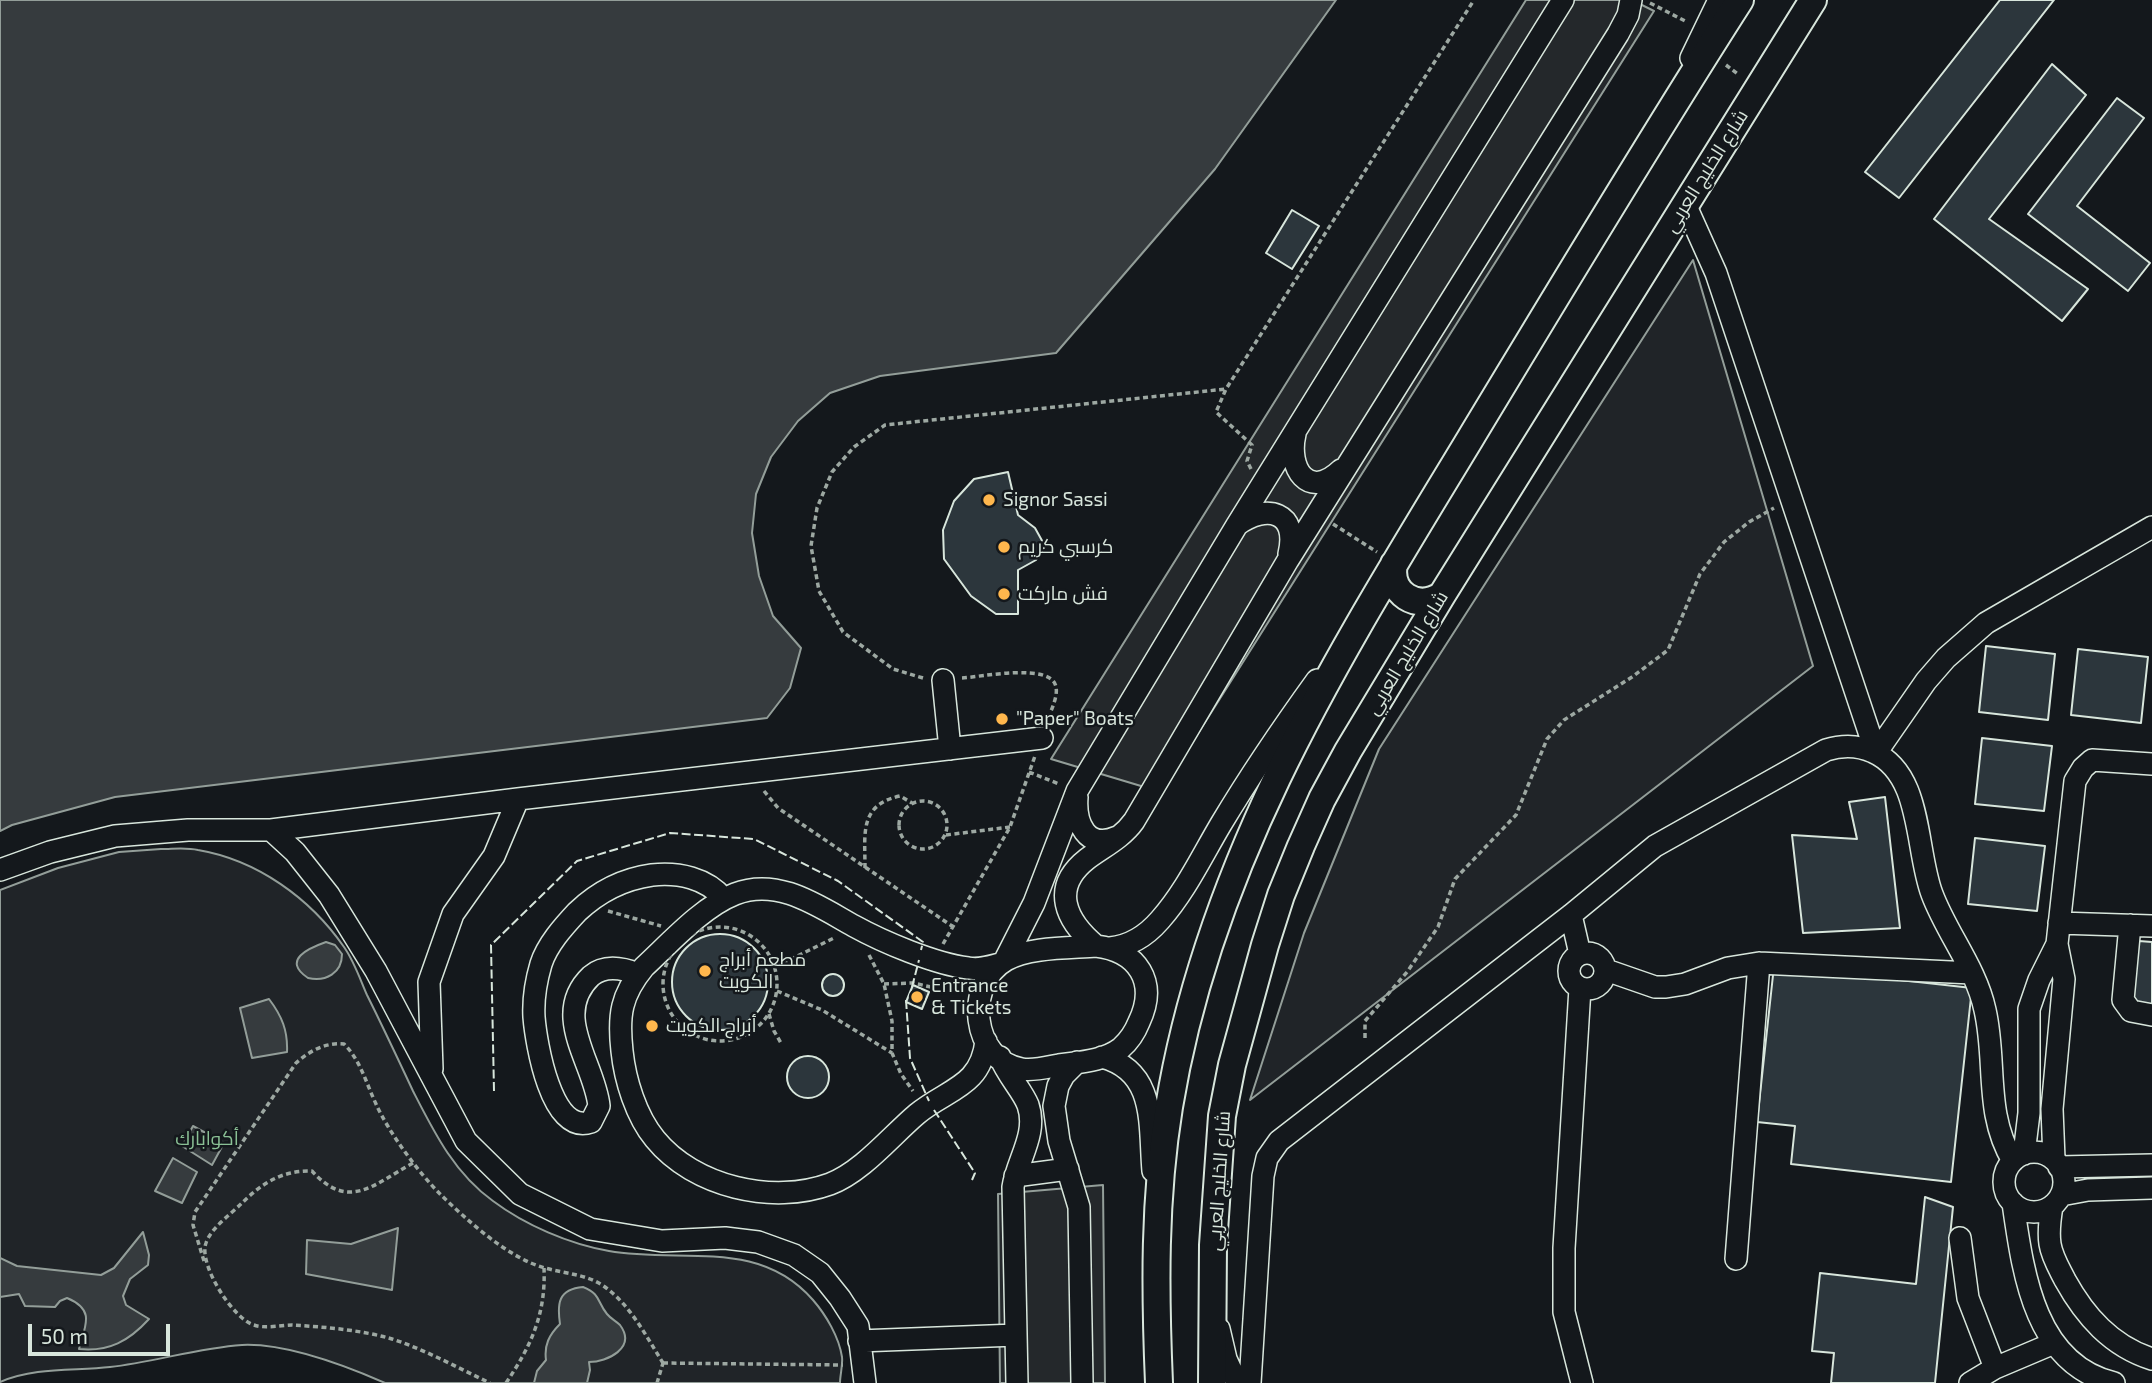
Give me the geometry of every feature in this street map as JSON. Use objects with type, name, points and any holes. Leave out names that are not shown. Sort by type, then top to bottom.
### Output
[{"type":"main road","points":[[1159,1383],[1157,1221],[1169,1106],[1196,992],[1220,910],[1249,835],[1283,762],[1356,628],[1664,119],[1706,40],[1740,0]]},
{"type":"main road","name":"شارع الخليج العربي","points":[[1212,1383],[1215,1192],[1222,1116],[1232,1065],[1281,895],[1328,787],[1442,595],[1813,0]]},
{"type":"main road","points":[[1394,564],[1395,584],[1409,599],[1430,601],[1442,595]]},
{"type":"street","points":[[1017,1383],[1013,1198],[1015,1176],[1030,1131],[1030,1113],[1028,1105],[1011,1081],[978,1020],[979,1001],[986,982],[1002,962],[1034,903],[1077,791],[1259,489],[1563,0]]},
{"type":"street","points":[[993,1049],[1013,1066],[1030,1069],[1102,1057],[1121,1048],[1133,1033],[1142,1016],[1146,993],[1143,973],[1128,957],[1103,947],[1080,932],[1071,920],[1066,908],[1065,893],[1073,875],[1083,862],[1121,835],[1134,821],[1287,560],[1618,34],[1628,15],[1631,0]]},
{"type":"street","points":[[1706,40],[1719,0]]},
{"type":"street","points":[[1685,204],[1716,273],[1876,753]]},
{"type":"street","points":[[1296,432],[1292,450],[1294,462],[1305,479],[1324,482],[1335,476],[1348,463]]},
{"type":"street","points":[[1237,525],[1256,514],[1268,513],[1279,517],[1288,524],[1292,535],[1287,560]]},
{"type":"street","points":[[1876,753],[1926,681],[1986,622],[2152,527]]},
{"type":"street","points":[[993,1049],[983,1058],[971,1078],[925,1108],[853,1171],[827,1185],[796,1191],[759,1191],[736,1188],[701,1175],[676,1159],[655,1139],[640,1114],[630,1087],[623,1060],[620,1025],[624,998],[638,974],[724,899],[750,890],[776,890],[813,902],[856,927],[935,960],[968,968],[1002,962],[1029,952],[1119,947],[1136,940],[1162,918],[1185,886],[1265,755],[1356,628]]},
{"type":"street","points":[[943,680],[950,749]]},
{"type":"street","points":[[0,870],[50,852],[115,836],[188,830],[271,830],[1042,738]]},
{"type":"street","points":[[1251,1383],[1261,1191],[1264,1167],[1271,1149],[1285,1134],[1572,915],[1655,846],[1815,755],[1844,746],[1876,753],[1894,766],[1906,784],[1924,872],[1952,939],[1972,973],[1988,1026],[1997,1127],[2018,1157]]},
{"type":"street","points":[[2152,764],[2098,759],[2087,763],[2079,773],[2074,787],[2058,933],[2064,979],[2052,1109],[2056,1163],[2064,1178],[2056,1200],[2050,1245],[2058,1267],[2078,1303],[2092,1320],[2116,1342],[2152,1359]]},
{"type":"street","points":[[1077,791],[1077,817],[1085,832],[1093,839],[1102,841],[1121,835]]},
{"type":"street","points":[[433,1075],[429,982],[453,914],[494,856],[518,799]]},
{"type":"street","points":[[271,830],[295,852],[329,895],[376,971],[466,1141],[520,1194],[590,1229],[662,1241],[725,1238],[758,1242],[794,1255],[820,1273],[858,1326],[863,1374]]},
{"type":"street","points":[[638,974],[621,968],[606,969],[590,977],[577,996],[574,1015],[578,1039],[599,1106],[591,1122],[583,1124],[573,1121],[559,1108],[545,1074],[537,1043],[534,998],[546,952],[584,905],[617,885],[640,877],[663,874],[703,882],[724,899]]},
{"type":"street","points":[[1572,915],[1580,954]]},
{"type":"street","points":[[2058,933],[2130,925],[2152,926]]},
{"type":"street","points":[[2130,925],[2123,1000],[2131,1012],[2152,1015]]},
{"type":"street","points":[[2058,933],[2029,1009],[2029,1113],[2018,1157],[2007,1169],[2004,1182],[2008,1196],[2022,1209],[2032,1211],[2042,1210],[2056,1200],[2088,1190],[2152,1188]]},
{"type":"street","points":[[1580,954],[1594,954],[1602,960],[1606,970],[1604,979],[1598,986],[1589,989],[1580,988],[1571,979],[1569,971],[1571,963],[1580,954]]},
{"type":"street","points":[[1606,970],[1655,987],[1685,984],[1728,968],[1759,963],[1972,973]]},
{"type":"street","points":[[1736,1259],[1759,963]]},
{"type":"street","points":[[1580,988],[1564,1248],[1564,1312],[1583,1383]]},
{"type":"street","points":[[1102,1057],[1128,1068],[1145,1093],[1157,1221]]},
{"type":"street","points":[[1077,1062],[1064,1074],[1054,1098],[1056,1126],[1079,1207],[1082,1383]]},
{"type":"street","points":[[2018,1157],[2037,1152],[2056,1163],[2152,1165]]},
{"type":"street","points":[[1015,1176],[1068,1169]]},
{"type":"street","points":[[2013,1203],[2026,1278],[2039,1315],[2054,1343],[2081,1370],[2114,1383]]},
{"type":"street","points":[[1960,1238],[1969,1298],[1995,1368]]},
{"type":"street","points":[[1212,1297],[1226,1359],[1237,1383]]},
{"type":"street","points":[[859,1341],[1016,1335]]},
{"type":"street","points":[[1970,1383],[1995,1368],[2054,1343]]},
{"type":"path","points":[[1259,489],[1247,461],[1252,445],[1216,412],[1226,389],[1475,0]]},
{"type":"path","points":[[1646,0],[1706,40],[1758,88]]},
{"type":"path","points":[[884,984],[913,983],[931,987],[935,960],[1010,827],[1057,689],[1054,680],[1047,674],[1034,672],[928,679],[893,669],[843,632],[819,591],[811,546],[817,508],[832,472],[854,447],[885,425],[1226,389]]},
{"type":"path","points":[[1365,1038],[1365,1021],[1407,972],[1438,927],[1455,879],[1516,815],[1548,740],[1564,720],[1632,677],[1668,649],[1700,573],[1724,542],[1749,523],[1791,498]]},
{"type":"path","points":[[1317,513],[1394,564]]},
{"type":"path","points":[[749,772],[778,808],[952,926]]},
{"type":"path","points":[[1029,772],[1077,791]]},
{"type":"path","points":[[865,868],[866,822],[875,806],[886,799],[900,796],[912,803]]},
{"type":"path","points":[[912,803],[935,803],[944,812],[948,823],[946,835],[938,845],[925,850],[912,847],[902,838],[899,825],[902,812],[912,803]]},
{"type":"path","points":[[946,835],[1010,827]]},
{"type":"path","points":[[584,905],[687,933]]},
{"type":"path","points":[[724,926],[741,930],[756,939],[767,951],[775,967],[777,991],[769,1014],[758,1027],[743,1037],[726,1041],[709,1040],[692,1034],[678,1024],[662,993],[662,975],[667,959],[677,944],[687,933],[707,927],[724,926]]},
{"type":"path","points":[[775,967],[856,927],[884,984],[892,1021],[892,1053],[901,1073],[925,1108]]},
{"type":"path","points":[[777,991],[822,1010],[892,1053]]},
{"type":"path","points":[[769,1014],[781,1043]]},
{"type":"path","points":[[490,1383],[391,1339],[293,1325],[253,1325],[232,1308],[204,1261],[193,1225],[195,1212],[296,1063],[306,1054],[332,1043],[344,1044],[355,1055],[377,1107],[413,1163],[440,1194],[517,1258],[544,1268],[579,1275],[603,1286],[623,1301],[663,1363],[657,1383]]},
{"type":"path","points":[[204,1261],[206,1242],[219,1226],[253,1193],[293,1170],[312,1171],[322,1183],[339,1192],[358,1192],[413,1163]]},
{"type":"path","points":[[506,1383],[537,1328],[545,1294],[544,1268]]},
{"type":"path","points":[[663,1363],[863,1374]]},
{"type":"green space","points":[[1693,260],[1813,666],[1250,1100],[1304,933],[1379,749]]},
{"type":"green space","name":"أكوابارك","points":[[193,849],[241,862],[298,897],[330,929],[351,958],[437,1136],[456,1165],[479,1190],[533,1226],[594,1248],[636,1254],[743,1260],[768,1268],[791,1280],[813,1300],[835,1334],[842,1357],[840,1383],[385,1383],[334,1363],[259,1345],[209,1349],[110,1367],[40,1372],[0,1382],[0,890],[58,868],[119,852]]},
{"type":"shaded area","points":[[0,0],[1336,0],[1215,169],[1056,353],[880,376],[830,393],[798,421],[771,457],[756,494],[752,533],[759,576],[773,616],[801,648],[790,688],[767,718],[115,797],[12,825],[0,831]]},
{"type":"shaded area","points":[[1526,0],[1632,0],[1654,11],[1161,792],[1051,759]]},
{"type":"shaded area","points":[[326,942],[335,945],[342,954],[339,966],[327,977],[308,978],[300,972],[297,960],[306,951]]},
{"type":"shaded area","points":[[269,999],[283,1024],[287,1052],[252,1058],[240,1008]]},
{"type":"shaded area","points":[[193,1126],[224,1143],[212,1165],[182,1146]]},
{"type":"shaded area","points":[[173,1158],[197,1172],[182,1203],[155,1191]]},
{"type":"shaded area","points":[[1103,1185],[1105,1383],[1000,1383],[998,1194]]},
{"type":"shaded area","points":[[398,1228],[392,1290],[306,1274],[307,1240],[351,1244]]},
{"type":"shaded area","points":[[143,1232],[149,1255],[148,1265],[130,1279],[123,1296],[126,1305],[149,1319],[118,1343],[100,1349],[79,1349],[85,1326],[85,1313],[67,1298],[55,1307],[25,1306],[19,1294],[0,1297],[0,1258],[17,1266],[101,1275],[114,1268]]},
{"type":"shaded area","points":[[583,1287],[596,1295],[607,1314],[620,1325],[625,1340],[622,1347],[611,1356],[589,1362],[587,1383],[534,1383],[537,1371],[546,1360],[548,1340],[560,1324],[561,1299],[568,1291]]},
{"type":"building","points":[[2000,0],[2054,0],[1899,198],[1865,172]]},
{"type":"building","points":[[2052,64],[2086,95],[1989,219],[2088,289],[2062,321],[1934,219]]},
{"type":"building","points":[[2117,98],[2144,118],[2077,206],[2150,263],[2128,291],[2028,214]]},
{"type":"building","points":[[1292,210],[1319,226],[1292,269],[1266,253]]},
{"type":"building","points":[[1008,472],[1018,515],[1035,528],[1045,546],[1036,560],[1018,570],[1018,614],[996,614],[971,596],[944,559],[943,530],[954,501],[974,479]]},
{"type":"building","points":[[1986,646],[2055,654],[2048,720],[1979,712]]},
{"type":"building","points":[[2078,649],[2148,657],[2141,723],[2071,715]]},
{"type":"building","points":[[1982,738],[2052,746],[2044,811],[1975,804]]},
{"type":"building","points":[[1885,797],[1900,928],[1803,933],[1792,835],[1857,839],[1849,802]]},
{"type":"building","points":[[1975,838],[2045,846],[2037,911],[1968,904]]},
{"type":"building","points":[[720,934],[738,938],[754,948],[764,964],[768,982],[764,1000],[754,1016],[738,1026],[720,1030],[702,1026],[686,1016],[676,1000],[672,982],[676,964],[686,948],[702,938]]},
{"type":"building","points":[[2139,941],[2152,942],[2152,1009],[2132,1007]]},
{"type":"building","points":[[1774,966],[1972,988],[1951,1182],[1791,1164],[1795,1126],[1757,1122]]},
{"type":"building","points":[[833,974],[841,977],[844,985],[841,993],[833,996],[825,993],[822,985],[825,977]]},
{"type":"building","name":"Entrance & Tickets","points":[[913,985],[929,992],[922,1009],[906,1002]]},
{"type":"building","points":[[808,1056],[823,1062],[829,1077],[823,1092],[808,1098],[793,1092],[787,1077],[793,1062]]},
{"type":"building","points":[[1925,1197],[1953,1207],[1935,1383],[1831,1383],[1834,1353],[1812,1351],[1820,1273],[1916,1284]]},
{"type":"fence","points":[[494,1091],[491,945],[577,861],[670,833],[754,839],[838,881],[923,942],[921,950]]},
{"type":"fence","points":[[912,987],[919,960]]},
{"type":"fence","points":[[906,1000],[910,1058],[929,1101]]},
{"type":"fence","points":[[934,1110],[975,1173],[972,1180]]},
{"type":"place","name":"Signor Sassi","points":[[989,500]]},
{"type":"place","name":"كرسبي كريم","points":[[1004,547]]},
{"type":"place","name":"فش ماركت","points":[[1004,594]]},
{"type":"place","name":"\"Paper\" Boats","points":[[1002,719]]},
{"type":"place","name":"مطعم أبراج الكويت","points":[[705,971]]},
{"type":"place","name":"Entrance & Tickets","points":[[917,997]]},
{"type":"place","name":"أبراج الكويت","points":[[652,1026]]}]
